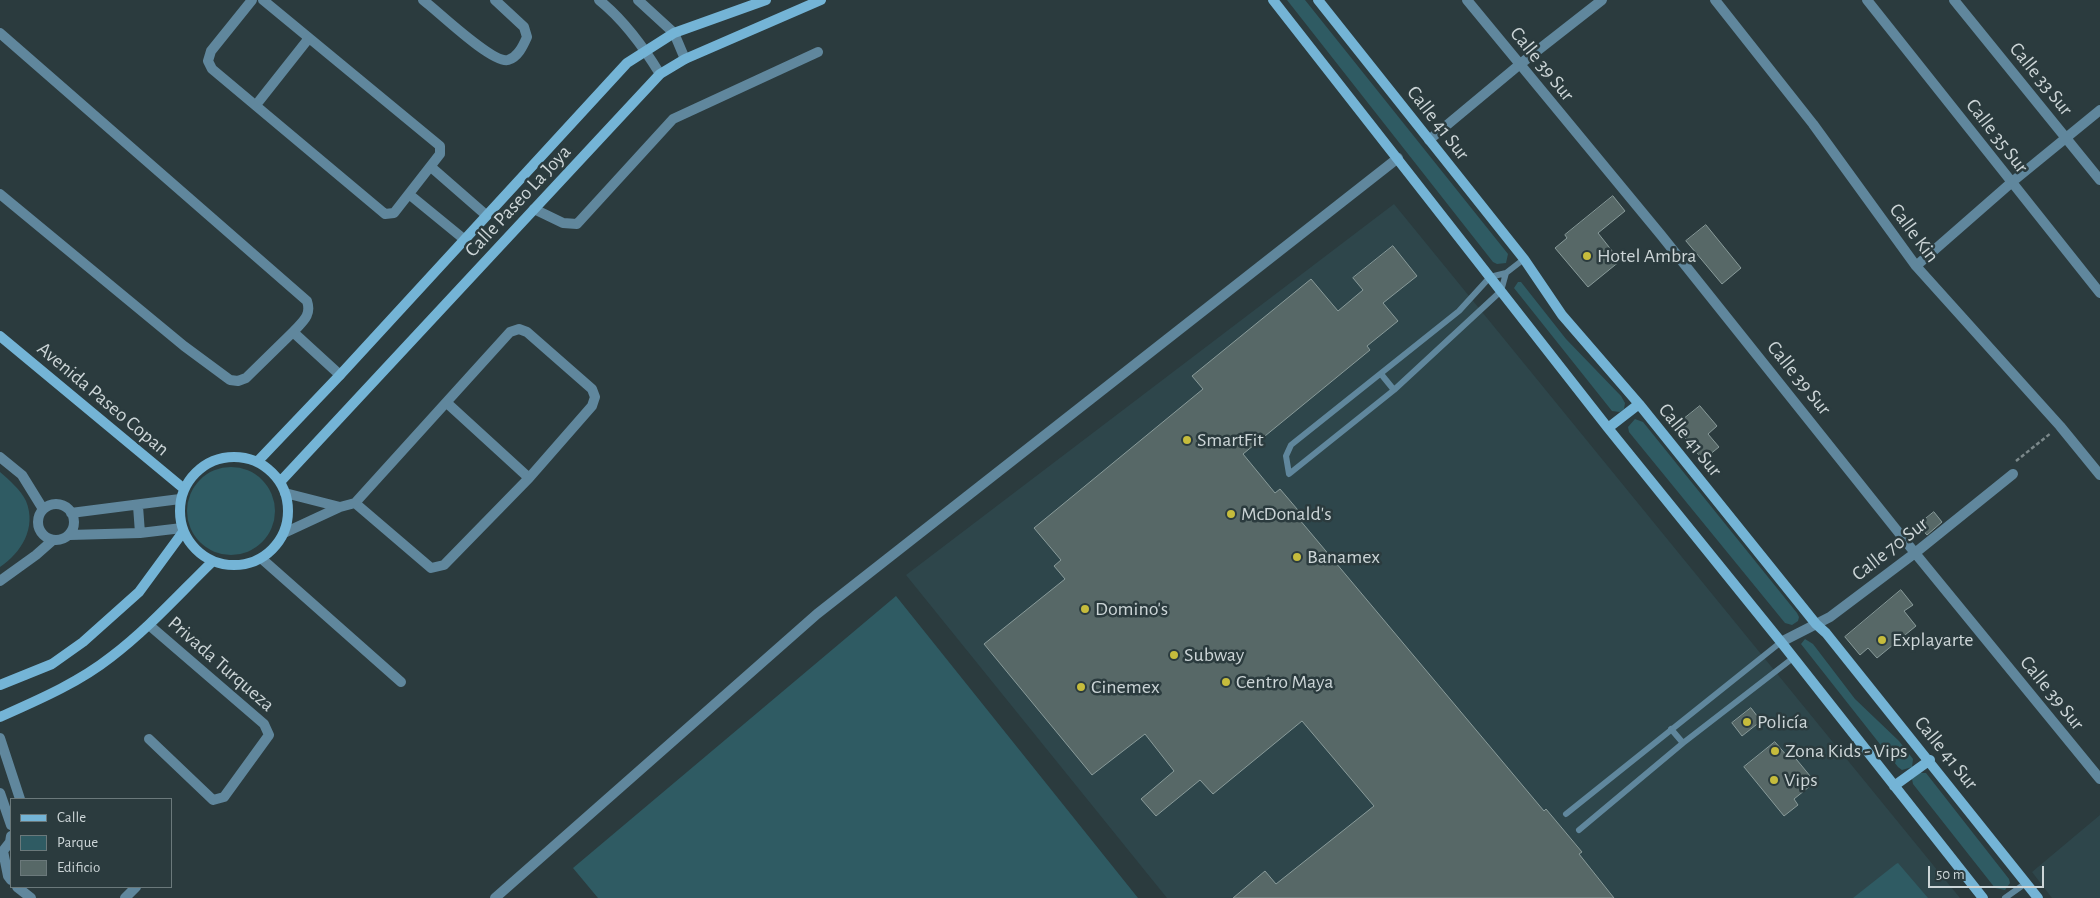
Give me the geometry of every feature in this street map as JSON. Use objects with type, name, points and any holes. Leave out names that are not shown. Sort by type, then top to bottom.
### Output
[{"type":"main road","name":"Calle Paseo La Joya","points":[[280,482],[660,74],[685,59],[822,0]]},
{"type":"main road","points":[[1273,0],[1608,428],[1781,642],[1983,898]]},
{"type":"main road","name":"Calle 41 Sur","points":[[1318,0],[1524,260],[1562,315],[1639,404],[1816,624],[1826,633],[1930,760],[2038,898]]},
{"type":"main road","name":"Calle Paseo La Joya","points":[[257,462],[465,240],[627,62],[674,33],[761,1]]},
{"type":"main road","name":"Avenida Paseo Copan","points":[[0,336],[183,488]]},
{"type":"main road","points":[[1608,428],[1639,404]]},
{"type":"main road","points":[[227,458],[242,458],[257,462],[270,470],[280,482],[285,493],[288,513],[284,533],[276,546],[262,560],[236,566],[212,562],[193,547],[183,530],[179,515],[180,499],[183,488],[199,470],[212,462],[227,458]]},
{"type":"main road","points":[[0,685],[52,664],[83,642],[138,592],[183,530]]},
{"type":"main road","points":[[0,717],[57,691],[111,658],[150,625],[212,562]]},
{"type":"main road","points":[[1894,786],[1930,760]]},
{"type":"street","points":[[252,0],[211,51],[208,61],[212,69],[386,214],[394,213],[410,195],[440,154],[440,146],[262,0]]},
{"type":"street","points":[[423,0],[483,49],[500,60],[509,60],[521,51],[528,37],[524,27],[494,0]]},
{"type":"street","points":[[638,0],[674,33],[685,59]]},
{"type":"street","name":"Calle 39 Sur","points":[[1467,0],[1661,235],[1915,553],[2100,779]]},
{"type":"street","points":[[1429,140],[1519,65],[1602,0]]},
{"type":"street","name":"Calle Kin","points":[[1715,0],[1812,124],[1916,266],[2060,426],[2100,475]]},
{"type":"street","name":"Calle 35 Sur","points":[[1867,0],[2100,293]]},
{"type":"street","name":"Calle 33 Sur","points":[[1954,0],[2100,180]]},
{"type":"street","points":[[606,2],[645,50],[660,74]]},
{"type":"street","points":[[0,33],[307,301],[309,308],[308,316],[246,378],[238,381],[230,380],[184,346],[0,194]]},
{"type":"street","points":[[256,105],[309,38]]},
{"type":"street","points":[[534,209],[563,223],[577,224],[673,119],[818,52]]},
{"type":"street","points":[[1916,266],[2065,137],[2100,110]]},
{"type":"street","points":[[495,898],[817,614],[1398,158]]},
{"type":"street","points":[[431,167],[486,215]]},
{"type":"street","points":[[410,195],[465,240]]},
{"type":"street","points":[[284,533],[340,507],[355,503],[510,332],[519,329],[527,332],[592,389],[594,397],[592,406],[529,478],[444,565],[438,568],[431,568],[355,503]]},
{"type":"street","points":[[293,332],[340,375]]},
{"type":"street","points":[[447,403],[529,478]]},
{"type":"street","points":[[0,456],[22,475],[42,509]]},
{"type":"street","name":"Calle 70 Sur","points":[[1781,642],[1830,617],[1915,553],[2013,474]]},
{"type":"street","points":[[285,493],[340,507]]},
{"type":"street","points":[[72,513],[138,506],[180,499]]},
{"type":"street","points":[[70,535],[74,523],[72,513],[64,506],[54,504],[42,509],[38,526],[43,535],[52,540],[63,539],[70,535],[183,530]]},
{"type":"street","points":[[138,506],[140,533]]},
{"type":"street","points":[[0,581],[36,555],[52,540]]},
{"type":"street","points":[[262,560],[401,682]]},
{"type":"street","name":"Privada Turqueza","points":[[150,625],[264,724],[269,735],[224,797],[213,800],[150,740]]},
{"type":"street","points":[[0,738],[20,798]]},
{"type":"street","points":[[0,793],[10,822]]},
{"type":"street","points":[[10,842],[2,852],[10,879]]},
{"type":"street","points":[[18,888],[31,898]]},
{"type":"lane","points":[[1506,273],[1501,291],[1394,390],[1290,474],[1286,456],[1291,445],[1459,311],[1490,277],[1506,273],[1524,260]]},
{"type":"lane","points":[[1381,374],[1394,390]]},
{"type":"lane","points":[[1566,814],[1781,642]]},
{"type":"lane","points":[[1579,830],[1683,742],[1793,658]]},
{"type":"lane","points":[[1671,729],[1683,742]]},
{"type":"lane","points":[[2005,898],[2026,883]]},
{"type":"path","points":[[2013,474],[2009,468],[2060,426]]},
{"type":"shaded area","points":[[1394,204],[1960,898],[1167,898],[906,575]]},
{"type":"shaded area","points":[[2100,815],[2100,898],[2052,898],[2032,872]]},
{"type":"green space","points":[[1287,0],[1305,0],[1508,254],[1506,263],[1497,264],[1493,262]]},
{"type":"green space","points":[[1518,282],[1521,282],[1566,339],[1621,396],[1625,403],[1624,409],[1620,412],[1612,411],[1514,288]]},
{"type":"green space","points":[[1635,419],[1643,422],[1797,613],[1798,621],[1792,625],[1785,623],[1629,432],[1628,427]]},
{"type":"green space","points":[[231,467],[248,470],[262,480],[272,494],[275,511],[272,528],[262,542],[248,552],[231,555],[214,552],[200,542],[190,528],[187,511],[190,494],[200,480],[214,470]]},
{"type":"green space","points":[[0,472],[24,497],[30,521],[25,539],[20,547],[0,567]]},
{"type":"green space","points":[[896,596],[1138,898],[598,898],[573,868]]},
{"type":"green space","points":[[1805,639],[1813,644],[1855,699],[1899,741],[1913,759],[1912,767],[1902,770],[1898,767],[1801,644]]},
{"type":"green space","points":[[1920,773],[1926,773],[2009,879],[2010,883],[2005,890],[1995,888],[1913,784],[1912,779]]},
{"type":"green space","points":[[1898,863],[1928,898],[1853,898],[1896,864]]},
{"type":"building","points":[[1613,196],[1625,211],[1598,233],[1620,261],[1588,287],[1555,248],[1567,238],[1565,235]]},
{"type":"building","points":[[1706,225],[1741,268],[1722,284],[1686,241]]},
{"type":"building","name":"Centro Maya","points":[[1393,246],[1417,276],[1383,303],[1398,321],[1367,346],[1370,350],[1243,454],[1275,493],[1280,489],[1303,516],[1299,519],[1544,811],[1546,809],[1582,852],[1579,854],[1614,898],[1233,898],[1265,871],[1276,884],[1374,806],[1302,721],[1213,794],[1200,780],[1156,816],[1141,799],[1174,771],[1145,734],[1092,775],[984,644],[1065,579],[1054,566],[1061,560],[1034,528],[1203,389],[1192,376],[1311,279],[1338,311],[1363,290],[1353,278]]},
{"type":"building","points":[[1700,406],[1717,426],[1708,434],[1719,447],[1703,460],[1675,426]]},
{"type":"building","points":[[1934,512],[1942,522],[1927,535],[1918,525]]},
{"type":"building","points":[[1901,590],[1913,605],[1904,611],[1916,626],[1877,658],[1868,648],[1860,655],[1845,637]]},
{"type":"building","name":"Policía","points":[[1751,708],[1761,721],[1742,736],[1732,723]]},
{"type":"building","points":[[1775,742],[1788,757],[1792,754],[1815,782],[1794,799],[1798,805],[1784,816],[1744,767]]},
{"type":"place","name":"Hotel Ambra","points":[[1587,256]]},
{"type":"place","name":"SmartFit","points":[[1187,440]]},
{"type":"place","name":"McDonald's","points":[[1231,514]]},
{"type":"place","name":"Banamex","points":[[1297,557]]},
{"type":"place","name":"Domino's","points":[[1085,609]]},
{"type":"place","name":"Explayarte","points":[[1882,640]]},
{"type":"place","name":"Subway","points":[[1174,655]]},
{"type":"place","name":"Centro Maya","points":[[1226,682]]},
{"type":"place","name":"Cinemex","points":[[1081,687]]},
{"type":"place","name":"Policía","points":[[1747,722]]},
{"type":"place","name":"Zona Kids - Vips","points":[[1775,751]]},
{"type":"place","name":"Vips","points":[[1774,780]]}]
